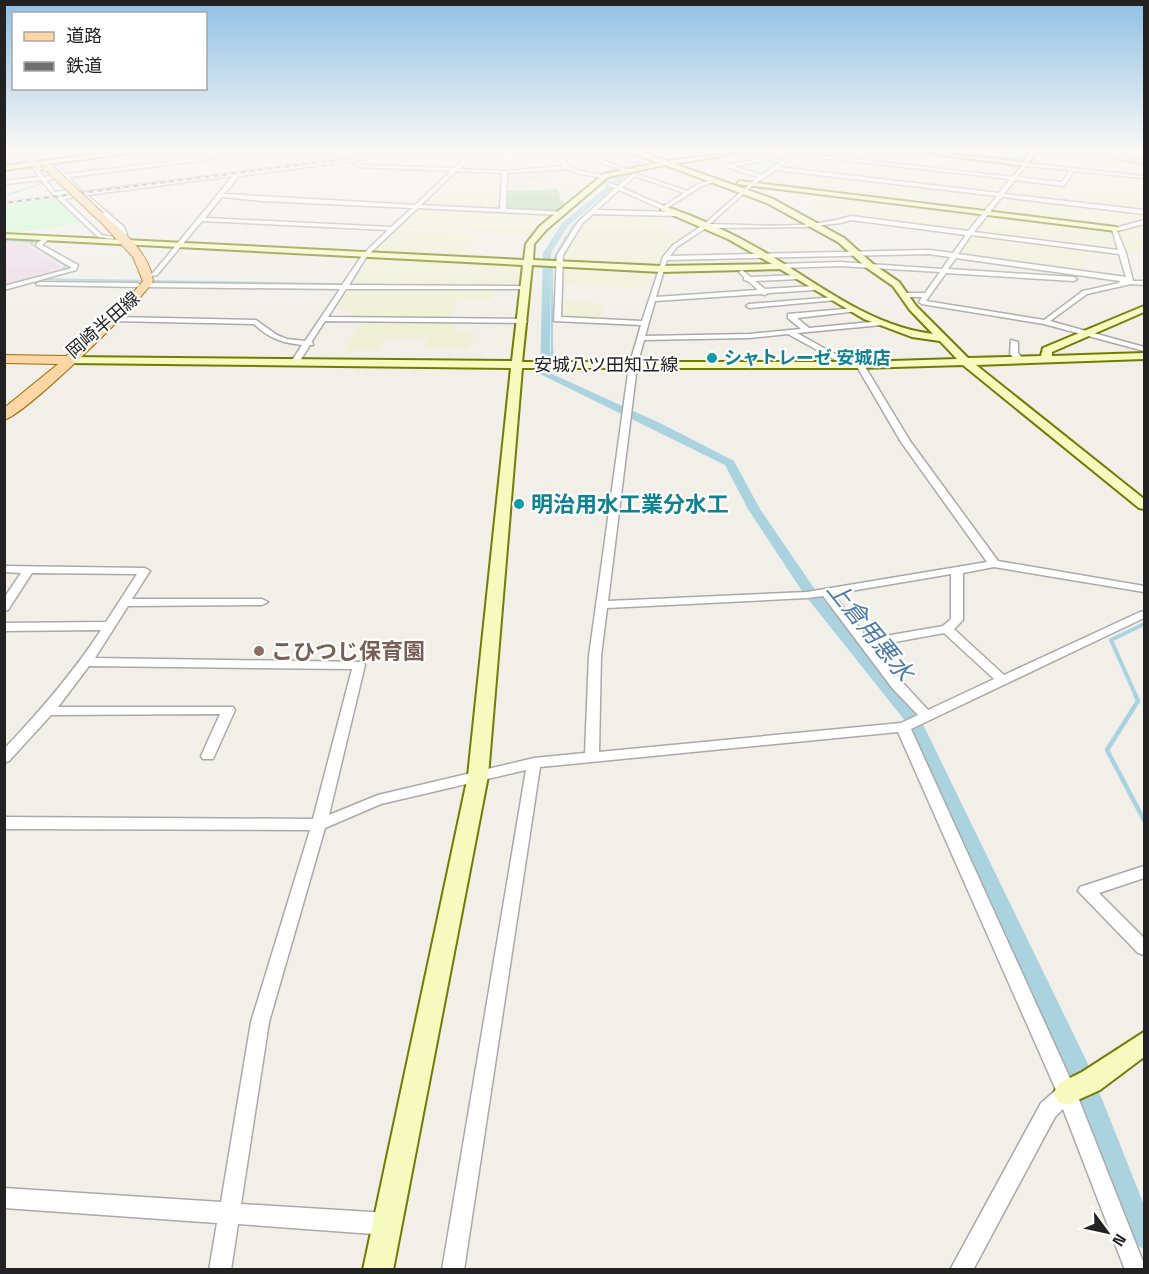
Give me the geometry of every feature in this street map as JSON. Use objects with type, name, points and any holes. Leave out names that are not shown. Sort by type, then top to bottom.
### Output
[{"type":"main road","name":"岡崎半田線","points":[[88,208],[118,239],[138,277],[143,282]]},
{"type":"main road","name":"岡崎半田線","points":[[4,359],[62,360],[117,319],[143,282]]},
{"type":"main road","name":"岡崎半田線","points":[[62,360],[143,282]]},
{"type":"main road","points":[[4,404],[62,360]]},
{"type":"main road","points":[[4,416],[62,360]]},
{"type":"street","points":[[71,208],[100,236],[179,245],[661,269],[840,264],[1130,281]]},
{"type":"street","points":[[4,236],[118,239],[124,235],[122,228],[100,208]]},
{"type":"street","points":[[143,282],[155,274],[210,208]]},
{"type":"street","points":[[295,362],[326,319],[365,255],[415,208]]},
{"type":"street","points":[[459,208],[561,213]]},
{"type":"street","points":[[378,1269],[477,776],[504,480],[524,321],[525,288],[533,263],[530,244],[534,236],[569,208]]},
{"type":"street","points":[[594,208],[570,238],[557,264],[557,319],[645,323]]},
{"type":"street","points":[[665,208],[765,256],[815,288],[882,323],[919,338],[940,338]]},
{"type":"street","points":[[592,757],[595,656],[633,366],[665,258],[686,237],[705,226],[725,208]]},
{"type":"street","points":[[787,208],[841,240],[870,266],[896,284],[940,338],[966,362],[1144,505]]},
{"type":"street","points":[[943,208],[1116,229],[1144,222]]},
{"type":"street","points":[[990,208],[922,302],[1046,322],[1144,349]]},
{"type":"street","points":[[1114,208],[1144,212]]},
{"type":"street","points":[[592,212],[677,214]]},
{"type":"street","points":[[705,226],[816,224],[846,222],[850,218],[1123,253]]},
{"type":"street","points":[[201,219],[393,229]]},
{"type":"street","points":[[1116,229],[1114,230],[1130,281]]},
{"type":"street","points":[[4,288],[68,272],[76,267],[38,244],[47,238]]},
{"type":"street","points":[[665,258],[929,252],[1144,283]]},
{"type":"street","points":[[798,277],[744,276],[807,330]]},
{"type":"street","points":[[1046,322],[1085,292],[1130,281]]},
{"type":"street","points":[[20,284],[143,282],[345,288],[525,288]]},
{"type":"street","points":[[652,299],[815,288]]},
{"type":"street","points":[[903,295],[927,295]]},
{"type":"street","points":[[749,306],[835,299]]},
{"type":"street","points":[[1046,359],[1047,350],[1144,309]]},
{"type":"street","points":[[792,316],[856,310]]},
{"type":"street","points":[[117,319],[256,322],[267,334],[283,342],[310,343]]},
{"type":"street","points":[[326,319],[524,321]]},
{"type":"street","points":[[640,338],[738,336],[882,323]]},
{"type":"street","points":[[789,332],[854,365],[994,564]]},
{"type":"street","points":[[1117,340],[1144,338]]},
{"type":"street","points":[[1014,342],[1014,354],[1020,360]]},
{"type":"street","name":"安城八ツ田知立線","points":[[62,360],[633,366],[854,365],[1144,356]]},
{"type":"street","points":[[602,605],[818,593],[994,564],[1144,589]]},
{"type":"street","points":[[4,569],[145,571],[86,662],[48,711],[4,758]]},
{"type":"street","points":[[4,609],[29,569]]},
{"type":"street","points":[[867,643],[947,628],[957,620],[957,569]]},
{"type":"street","points":[[818,593],[867,643],[923,719]]},
{"type":"street","points":[[124,603],[262,602]]},
{"type":"street","points":[[4,823],[319,825],[378,800],[534,763],[903,727],[1144,614]]},
{"type":"street","points":[[4,627],[109,626]]},
{"type":"street","points":[[947,628],[1003,681]]},
{"type":"street","points":[[86,662],[359,665],[319,825],[260,1022],[220,1269]]},
{"type":"street","points":[[48,711],[228,710],[208,756]]},
{"type":"street","points":[[903,727],[1067,1093],[1136,1269]]},
{"type":"street","points":[[453,1269],[534,763]]},
{"type":"street","points":[[1144,872],[1086,891],[1144,948]]},
{"type":"street","points":[[961,1269],[1048,1110],[1067,1093],[1091,1081],[1144,1043]]},
{"type":"street","points":[[4,1198],[388,1224]]},
{"type":"shaded area","points":[[5,241],[28,242],[27,245],[64,268],[5,286]]},
{"type":"green space","points":[[5,208],[65,208],[80,223],[5,234]]},
{"type":"green space","points":[[420,208],[553,214],[530,235],[400,227]]},
{"type":"green space","points":[[507,208],[562,208],[558,212]]},
{"type":"green space","points":[[1144,208],[1144,252],[1082,256],[1084,270],[962,253],[960,230],[804,209]]},
{"type":"green space","points":[[595,213],[667,216],[664,231],[689,233],[663,253],[656,267],[562,263],[573,238]]},
{"type":"green space","points":[[396,230],[480,234],[460,258],[370,253]]},
{"type":"green space","points":[[370,257],[520,265],[518,286],[352,286]]},
{"type":"green space","points":[[561,266],[654,271],[647,289],[560,285]]},
{"type":"green space","points":[[349,289],[493,289],[492,301],[458,300],[449,318],[350,317],[354,310],[337,309]]},
{"type":"green space","points":[[561,302],[604,304],[598,319],[560,318]]},
{"type":"green space","points":[[360,321],[458,322],[454,333],[474,334],[470,348],[424,348],[428,338],[385,338],[379,351],[345,351]]},
{"type":"waterway","name":"上倉用悪水","points":[[585,208],[565,225],[547,253],[545,374],[656,425],[730,463],[754,509],[809,591],[913,720],[1076,1064],[1144,1236]]},
{"type":"waterway","points":[[566,238],[573,225],[592,208]]},
{"type":"waterway","points":[[552,361],[552,262],[566,237]]},
{"type":"waterway","points":[[4,240],[33,242],[31,244],[66,266],[60,272]]},
{"type":"waterway","points":[[30,279],[452,286]]},
{"type":"waterway","points":[[1136,696],[1111,640],[1144,624]]},
{"type":"waterway","points":[[1135,694],[1138,701],[1107,750],[1144,820]]},
{"type":"place","name":"シャトレーゼ 安城店","points":[[712,358]]},
{"type":"place","name":"明治用水工業分水工","points":[[519,504]]},
{"type":"place","name":"こひつじ保育園","points":[[259,651]]}]
